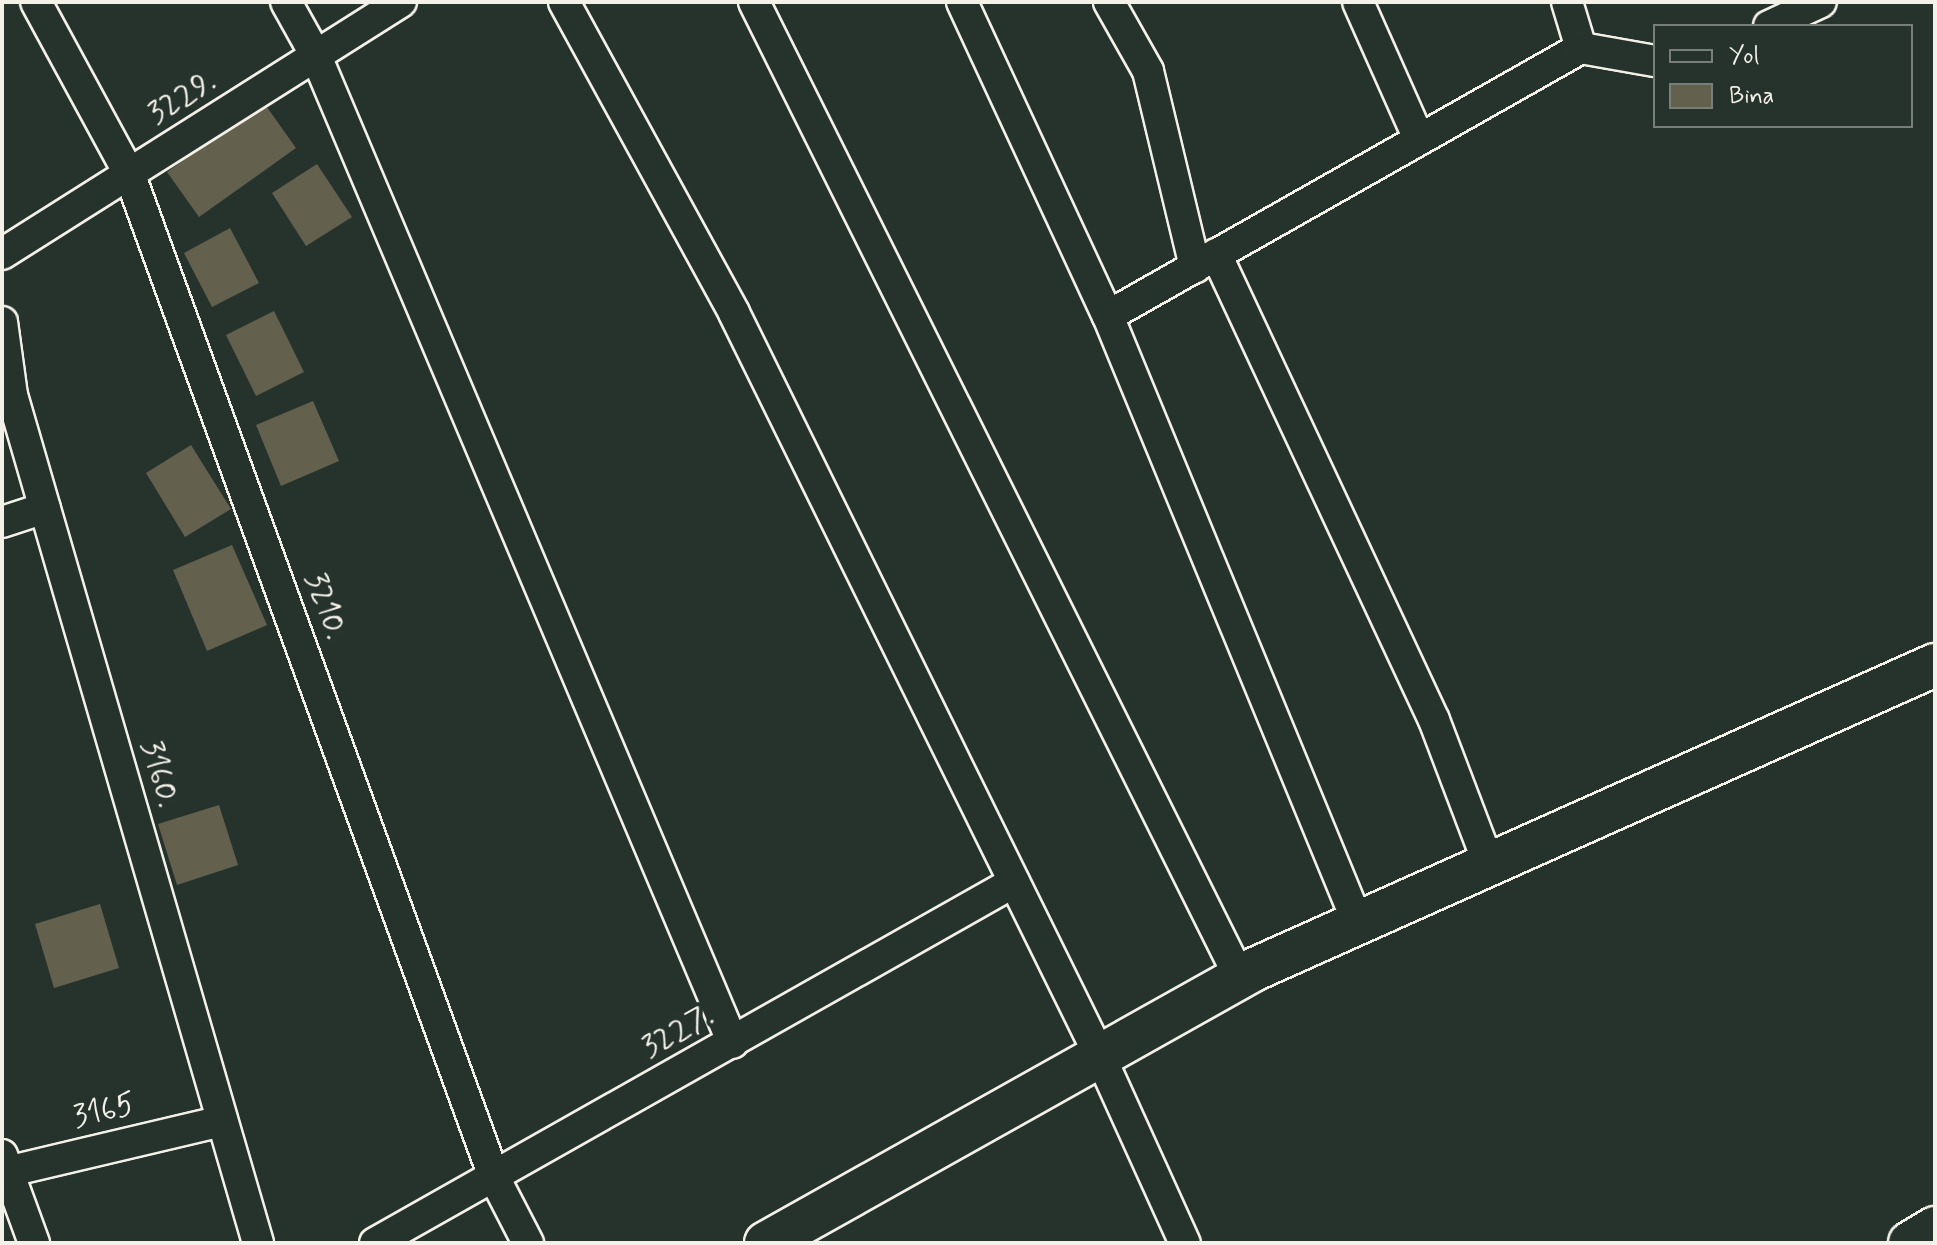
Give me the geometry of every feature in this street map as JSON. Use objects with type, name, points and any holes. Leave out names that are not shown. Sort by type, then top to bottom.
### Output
[{"type":"street","name":"3210.","points":[[36,2],[129,173],[494,1177],[528,1243]]},
{"type":"street","points":[[286,2],[316,56],[733,1043]]},
{"type":"street","name":"3229.","points":[[2,254],[401,2]]},
{"type":"street","points":[[564,2],[734,313],[1100,1056],[1185,1243]]},
{"type":"street","points":[[754,2],[1240,978]]},
{"type":"street","points":[[962,2],[1108,316],[1358,923]]},
{"type":"street","points":[[1109,2],[1148,71],[1206,260],[1434,720],[1489,865]]},
{"type":"street","points":[[1358,2],[1419,139]]},
{"type":"street","points":[[1567,2],[1581,48]]},
{"type":"street","points":[[1773,24],[1819,2]]},
{"type":"street","points":[[1108,316],[1581,48],[1653,61]]},
{"type":"street","name":"3160.","points":[[2,322],[12,395],[258,1243]]},
{"type":"street","points":[[2,522],[45,508]]},
{"type":"street","points":[[766,1243],[1240,978],[1935,665]]},
{"type":"street","name":"3227.","points":[[375,1243],[1014,882]]},
{"type":"street","name":"3165","points":[[3,1166],[222,1121]]},
{"type":"street","points":[[3,1166],[34,1243]]},
{"type":"street","points":[[1910,1243],[1935,1228]]},
{"type":"building","points":[[264,103],[296,148],[199,217],[167,172]]},
{"type":"building","points":[[317,164],[352,217],[306,246],[272,193]]},
{"type":"building","points":[[230,228],[259,283],[212,307],[184,253]]},
{"type":"building","points":[[274,311],[304,372],[256,396],[226,335]]},
{"type":"building","points":[[313,401],[339,461],[281,486],[256,425]]},
{"type":"building","points":[[191,445],[231,509],[185,537],[146,473]]},
{"type":"building","points":[[232,545],[267,625],[207,651],[173,570]]},
{"type":"building","points":[[219,805],[238,865],[177,885],[158,824]]},
{"type":"building","points":[[100,904],[119,968],[54,988],[35,924]]}]
